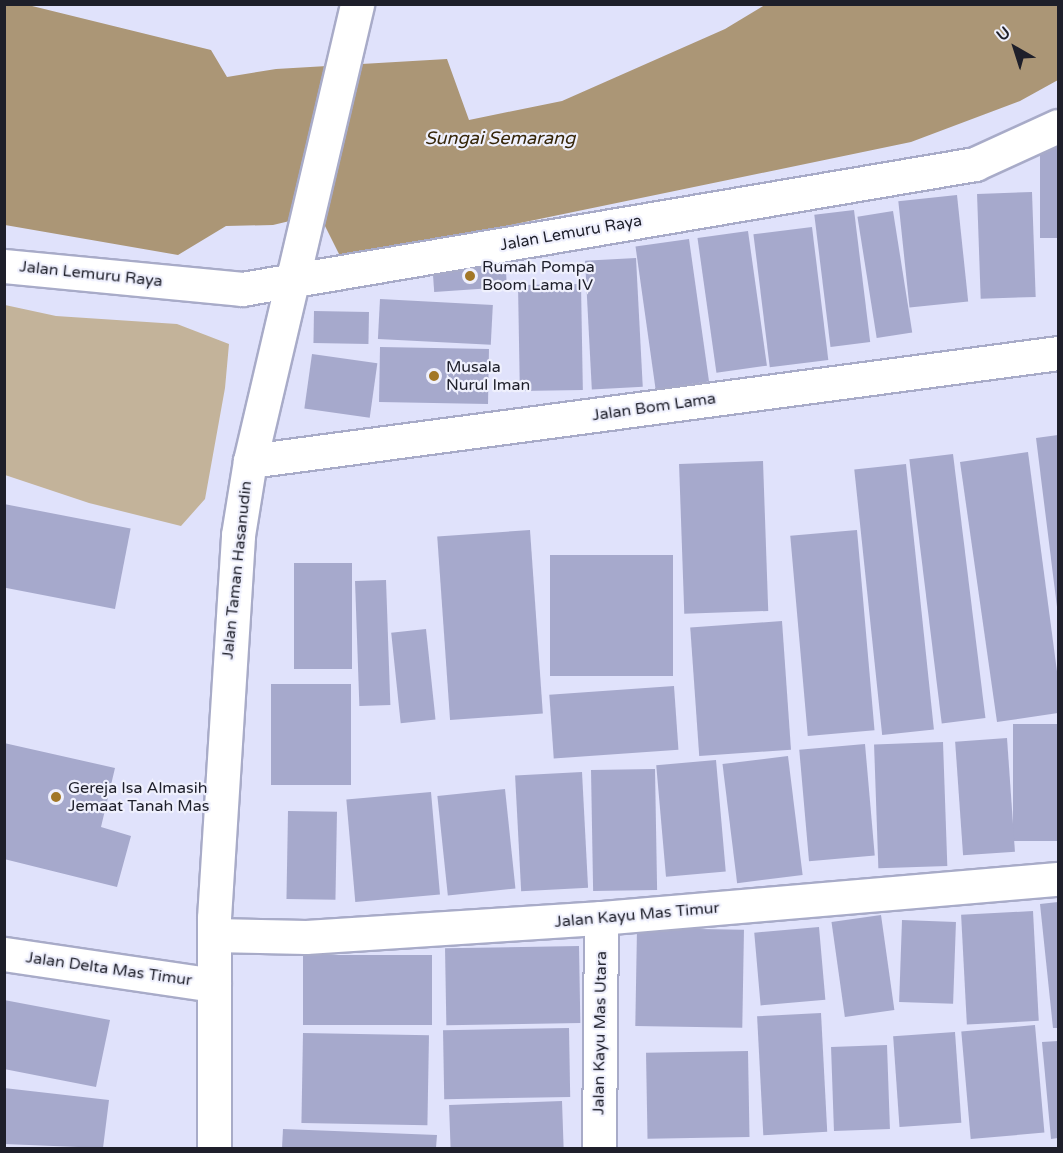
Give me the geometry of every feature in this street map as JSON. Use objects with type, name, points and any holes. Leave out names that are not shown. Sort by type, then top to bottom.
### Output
[{"type":"street","name":"Jalan Taman Hasanudin","points":[[214,1149],[214,935],[229,632],[250,460],[296,273],[353,20]]},
{"type":"street","name":"Jalan Lemuru Raya","points":[[4,266],[242,289],[296,273],[975,164],[1059,126]]},
{"type":"street","name":"Jalan Bom Lama","points":[[250,460],[1059,353]]},
{"type":"street","name":"Jalan Kayu Mas Timur","points":[[214,935],[306,937],[601,918],[1059,879]]},
{"type":"street","name":"Jalan Kayu Mas Utara","points":[[599,1149],[601,918]]},
{"type":"street","name":"Jalan Delta Mas Timur","points":[[4,954],[214,985]]},
{"type":"shaded area","points":[[5,305],[56,316],[177,324],[229,344],[225,388],[205,499],[181,526],[89,503],[5,475]]},
{"type":"water","name":"Sungai Semarang","points":[[4,5],[28,5],[211,50],[227,77],[276,69],[447,59],[469,120],[562,101],[725,29],[765,5],[1058,5],[1058,80],[1020,101],[911,142],[342,260],[319,214],[273,225],[226,226],[178,255],[5,225]]},
{"type":"building","points":[[1040,144],[1058,144],[1058,238],[1040,238]]},
{"type":"building","points":[[1032,192],[1036,297],[981,299],[977,194]]},
{"type":"building","points":[[957,195],[968,301],[910,308],[898,201]]},
{"type":"building","points":[[854,210],[870,342],[831,347],[814,215]]},
{"type":"building","points":[[893,211],[912,332],[877,338],[857,217]]},
{"type":"building","points":[[812,227],[828,360],[770,367],[753,234]]},
{"type":"building","points":[[748,231],[767,366],[716,373],[697,238]]},
{"type":"building","points":[[689,239],[709,382],[656,389],[636,247]]},
{"type":"building","name":"Rumah Pompa Boom Lama IV","points":[[505,258],[507,287],[434,292],[432,263]]},
{"type":"building","points":[[636,258],[643,387],[592,389],[585,261]]},
{"type":"building","points":[[581,284],[583,390],[520,391],[518,285]]},
{"type":"building","points":[[380,299],[493,305],[491,345],[378,339]]},
{"type":"building","points":[[314,311],[369,312],[368,344],[313,343]]},
{"type":"building","name":"Musala Nurul Iman","points":[[380,347],[489,349],[488,404],[379,402]]},
{"type":"building","points":[[312,354],[377,363],[370,418],[304,408]]},
{"type":"building","points":[[1058,435],[1058,607],[1057,607],[1036,438]]},
{"type":"building","points":[[1028,452],[1058,679],[1058,713],[997,722],[960,462]]},
{"type":"building","points":[[953,454],[985,718],[942,723],[909,459]]},
{"type":"building","points":[[763,461],[768,611],[684,614],[679,464]]},
{"type":"building","points":[[906,464],[934,730],[882,735],[854,469]]},
{"type":"building","points":[[4,504],[131,529],[115,609],[4,588]]},
{"type":"building","points":[[530,530],[543,714],[450,720],[437,536]]},
{"type":"building","points":[[857,530],[875,730],[808,736],[790,536]]},
{"type":"building","points":[[550,555],[673,555],[673,676],[550,676]]},
{"type":"building","points":[[294,563],[352,563],[352,669],[294,669]]},
{"type":"building","points":[[386,580],[390,705],[359,706],[355,581]]},
{"type":"building","points":[[782,621],[791,750],[699,756],[690,627]]},
{"type":"building","points":[[426,629],[436,720],[401,723],[391,633]]},
{"type":"building","points":[[271,684],[351,684],[351,785],[271,785]]},
{"type":"building","points":[[674,686],[678,750],[554,759],[549,695]]},
{"type":"building","points":[[1013,724],[1058,724],[1058,841],[1013,841]]},
{"type":"building","points":[[1007,738],[1015,852],[963,855],[955,742]]},
{"type":"building","points":[[943,742],[947,866],[878,868],[874,744]]},
{"type":"building","name":"Gereja Isa Almasih Jemaat Tanah Mas","points":[[4,743],[115,768],[101,827],[131,836],[117,887],[4,859]]},
{"type":"building","points":[[865,744],[875,856],[809,861],[799,750]]},
{"type":"building","points":[[788,756],[803,875],[737,883],[722,764]]},
{"type":"building","points":[[716,760],[726,872],[666,877],[656,765]]},
{"type":"building","points":[[655,769],[657,890],[593,891],[591,770]]},
{"type":"building","points":[[582,772],[588,888],[521,891],[515,776]]},
{"type":"building","points":[[505,789],[515,888],[448,896],[437,796]]},
{"type":"building","points":[[431,792],[440,895],[355,902],[346,799]]},
{"type":"building","points":[[288,811],[337,812],[335,900],[286,899]]},
{"type":"building","points":[[1058,902],[1058,1028],[1053,1028],[1040,904]]},
{"type":"building","points":[[1033,911],[1039,1021],[967,1025],[961,915]]},
{"type":"building","points":[[881,915],[894,1010],[845,1017],[831,922]]},
{"type":"building","points":[[902,920],[956,922],[953,1004],[899,1002]]},
{"type":"building","points":[[819,927],[825,1000],[761,1005],[754,933]]},
{"type":"building","points":[[637,928],[744,930],[742,1028],[635,1026]]},
{"type":"building","points":[[579,946],[580,1023],[446,1025],[445,948]]},
{"type":"building","points":[[303,955],[432,955],[432,1025],[303,1025]]},
{"type":"building","points":[[4,1000],[110,1020],[96,1087],[4,1069]]},
{"type":"building","points":[[821,1013],[827,1132],[763,1135],[757,1016]]},
{"type":"building","points":[[1035,1025],[1044,1133],[971,1139],[961,1031]]},
{"type":"building","points":[[569,1028],[570,1097],[444,1099],[443,1030]]},
{"type":"building","points":[[955,1032],[961,1123],[899,1127],[893,1036]]},
{"type":"building","points":[[303,1033],[429,1035],[427,1125],[301,1123]]},
{"type":"building","points":[[1058,1041],[1058,1138],[1051,1139],[1042,1042]]},
{"type":"building","points":[[887,1045],[890,1129],[834,1131],[831,1047]]},
{"type":"building","points":[[748,1051],[750,1137],[648,1139],[646,1053]]},
{"type":"building","points":[[4,1088],[109,1100],[103,1148],[4,1144]]},
{"type":"building","points":[[562,1101],[564,1148],[451,1148],[449,1105]]},
{"type":"building","points":[[283,1129],[437,1135],[436,1148],[282,1148]]},
{"type":"place","name":"Rumah Pompa Boom Lama IV","points":[[470,276]]},
{"type":"place","name":"Musala Nurul Iman","points":[[434,376]]},
{"type":"place","name":"Gereja Isa Almasih Jemaat Tanah Mas","points":[[56,797]]}]
